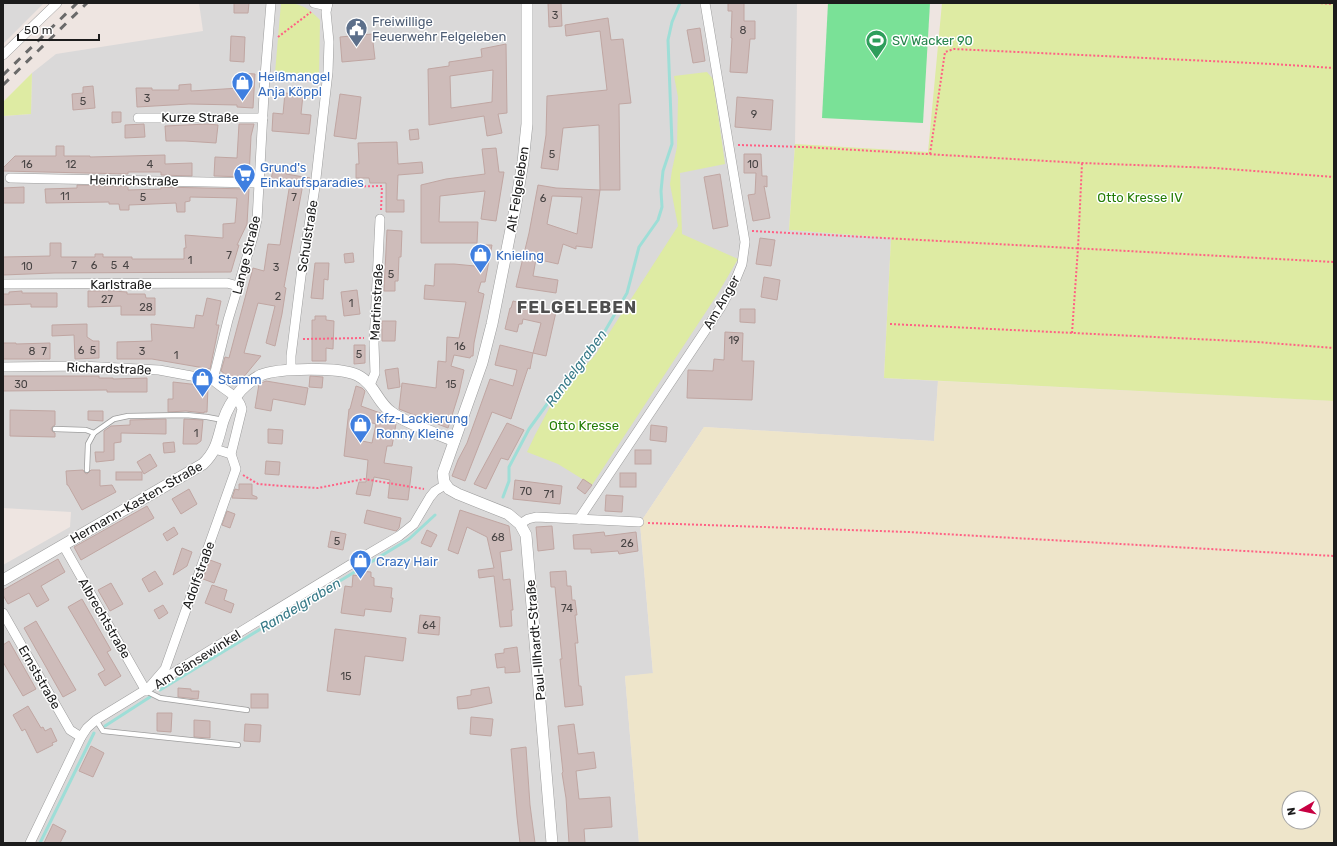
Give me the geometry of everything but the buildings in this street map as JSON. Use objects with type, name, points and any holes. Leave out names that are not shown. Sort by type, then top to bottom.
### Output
[{"type":"street","points":[[3,55],[57,3]]},
{"type":"street","name":"Lange Straße","points":[[213,380],[257,220],[267,45],[271,3]]},
{"type":"street","name":"Schulstraße","points":[[291,370],[290,362],[301,276],[315,187],[329,56],[326,12],[328,4],[315,3]]},
{"type":"street","name":"Alt Felgeleben","points":[[445,485],[443,478],[444,468],[487,344],[514,216],[522,168],[527,124],[527,3]]},
{"type":"street","name":"Am Anger","points":[[579,519],[721,307],[735,282],[742,264],[745,242],[705,3]]},
{"type":"street","name":"Kurze Straße","points":[[138,118],[263,118]]},
{"type":"street","name":"Heinrichstraße","points":[[10,178],[259,183]]},
{"type":"street","name":"Martinstraße","points":[[370,385],[375,373],[374,338],[380,219]]},
{"type":"street","name":"Karlstraße","points":[[3,284],[227,283],[238,286]]},
{"type":"street","name":"Richardstraße","points":[[3,367],[81,366],[159,370],[213,380]]},
{"type":"street","name":"Hermann-Kasten-Straße","points":[[3,580],[191,472],[211,457],[215,449],[223,420],[235,397],[251,381],[261,375],[291,370],[343,371],[356,375],[370,385]]},
{"type":"street","points":[[213,380],[235,397]]},
{"type":"street","points":[[370,385],[390,412],[454,441]]},
{"type":"street","name":"Adolfstraße","points":[[146,691],[165,669],[236,469],[231,454],[242,409],[240,403],[235,397]]},
{"type":"street","points":[[215,449],[231,454]]},
{"type":"street","points":[[445,485],[458,494],[504,512],[520,524],[528,519],[536,517],[639,522]]},
{"type":"street","name":"Am Gänsewinkel","points":[[30,843],[81,737],[87,728],[96,720],[399,536],[414,524],[435,491],[445,485]]},
{"type":"street","name":"Paul-Illhardt-Straße","points":[[520,524],[526,535],[527,543],[552,843]]},
{"type":"street","name":"Albrechtstraße","points":[[63,545],[146,691]]},
{"type":"street","name":"Ernststraße","points":[[3,614],[70,730],[81,737]]},
{"type":"lane","points":[[88,470],[88,444],[94,433],[114,419],[128,416],[186,415],[207,416],[223,420]]},
{"type":"lane","points":[[55,428],[86,430],[94,433]]},
{"type":"lane","points":[[146,691],[160,698],[247,710]]},
{"type":"lane","points":[[96,720],[103,731],[238,744]]},
{"type":"path","points":[[267,45],[311,12],[315,3]]},
{"type":"path","points":[[1317,3],[1334,4]]},
{"type":"path","points":[[930,154],[945,52],[954,48],[1334,68]]},
{"type":"path","points":[[265,76],[327,83]]},
{"type":"path","points":[[728,145],[804,147],[1082,163],[1215,168],[1334,177]]},
{"type":"path","points":[[1072,333],[1082,163]]},
{"type":"path","points":[[315,187],[382,186],[380,219]]},
{"type":"path","points":[[743,230],[1334,262]]},
{"type":"path","points":[[890,324],[1257,342],[1334,348]]},
{"type":"path","points":[[293,339],[374,338]]},
{"type":"path","points":[[254,482],[258,484],[318,488],[364,479],[435,491]]},
{"type":"path","points":[[639,522],[908,532],[1334,556]]},
{"type":"shaded area","points":[[3,3],[44,3],[3,44]]},
{"type":"shaded area","points":[[199,3],[797,3],[795,144],[789,230],[891,238],[884,378],[938,381],[934,441],[704,427],[640,523],[653,674],[625,676],[639,843],[3,843],[3,565],[70,527],[71,512],[3,508],[3,116],[31,114],[32,73],[56,54],[203,31]]},
{"type":"shaded area","points":[[938,381],[1334,401],[1334,843],[639,843],[625,676],[653,673],[640,523],[704,427],[934,441]]},
{"type":"green space","points":[[281,3],[293,4],[307,8],[320,20],[319,79],[275,73]]},
{"type":"green space","name":"SV Wacker 90","points":[[828,3],[930,3],[923,123],[822,118]]},
{"type":"green space","name":"Otto Kresse IV","points":[[942,3],[1334,3],[1334,401],[884,378],[891,238],[789,230],[795,144],[928,152]]},
{"type":"green space","name":"Otto Kresse","points":[[707,72],[713,79],[725,164],[680,173],[682,234],[738,259],[717,295],[592,485],[558,464],[527,452],[552,403],[595,355],[678,226],[670,184],[677,147],[678,97],[674,76]]},
{"type":"green space","points":[[32,73],[31,114],[3,116],[3,102]]},
{"type":"waterway","name":"Randelgraben","points":[[503,497],[509,481],[509,467],[529,429],[550,400],[581,365],[605,331],[627,293],[639,247],[658,220],[662,207],[661,191],[663,171],[672,144],[668,40],[672,22],[680,3]]},
{"type":"waterway","name":"Randelgraben","points":[[160,690],[409,539],[435,515]]},
{"type":"waterway","name":"Randelgraben","points":[[105,726],[150,697]]},
{"type":"waterway","name":"Randelgraben","points":[[40,843],[94,733]]},
{"type":"railway","points":[[3,75],[77,3]]},
{"type":"railway","points":[[3,85],[87,3]]},
{"type":"place","name":"Freiwillige Feuerwehr Felgeleben","points":[[357,48]]},
{"type":"place","name":"SV Wacker 90","points":[[876,60]]},
{"type":"place","name":"Heißmangel Anja Köppl","points":[[242,102]]},
{"type":"place","name":"Grund's Einkaufsparadies","points":[[245,194]]},
{"type":"place","name":"Knieling","points":[[481,274]]},
{"type":"place","name":"Stamm","points":[[202,398]]},
{"type":"place","name":"Kfz-Lackierung Ronny Kleine","points":[[360,444]]},
{"type":"place","name":"Crazy Hair","points":[[360,580]]},
{"type":"district","name":"FELGELEBEN","points":[[577,307]]}]
